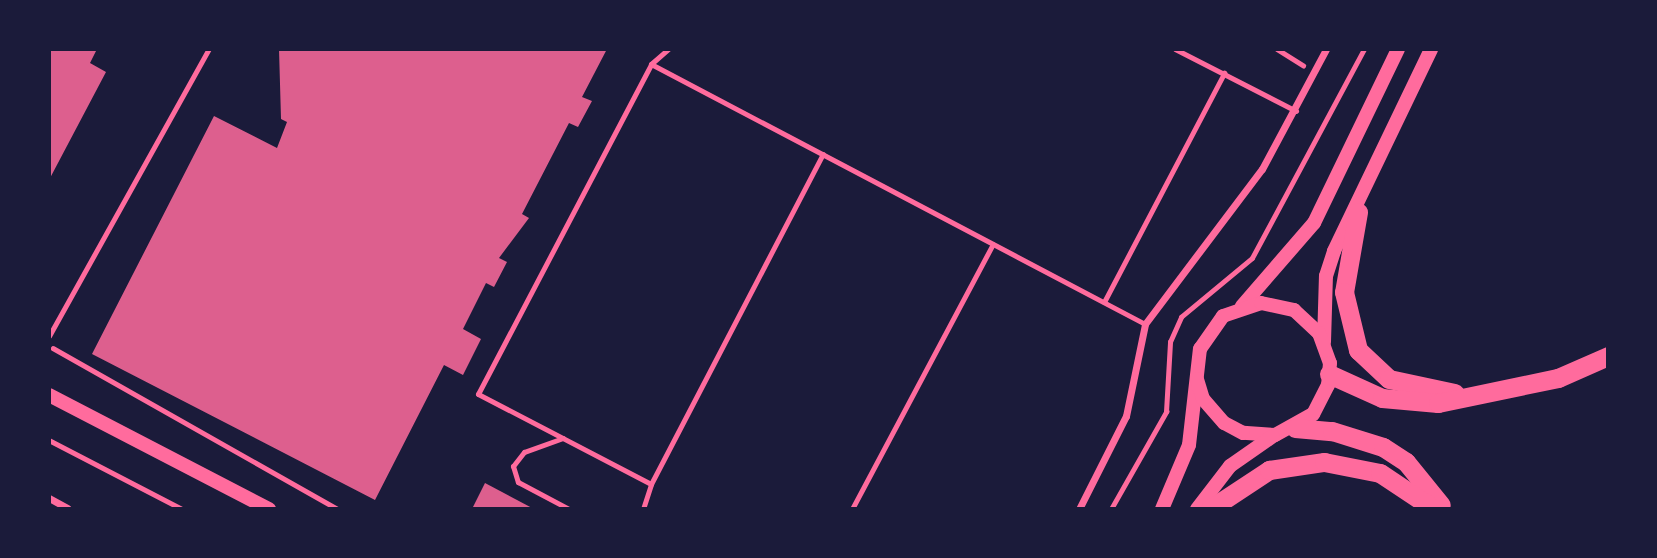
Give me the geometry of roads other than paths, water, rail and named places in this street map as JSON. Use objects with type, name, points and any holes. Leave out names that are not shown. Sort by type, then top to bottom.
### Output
[{"type":"highway","points":[[1358,212],[1344,292],[1358,350],[1389,379],[1469,395]]},
{"type":"highway","points":[[1329,374],[1360,391],[1409,404],[1558,378],[1608,356]]},
{"type":"highway","points":[[1296,428],[1332,431],[1383,447],[1406,462],[1444,509]]},
{"type":"highway","points":[[1210,509],[1269,470],[1324,461],[1380,473],[1434,509]]},
{"type":"main road","points":[[1162,509],[1189,445],[1197,379],[1209,331],[1241,307],[1285,264],[1314,223],[1397,49]]},
{"type":"main road","points":[[1197,379],[1209,408],[1224,423],[1253,436],[1275,435],[1296,428],[1319,405],[1329,374],[1324,343],[1326,276],[1431,52]]},
{"type":"main road","points":[[1241,307],[1273,304],[1294,310],[1324,343]]},
{"type":"main road","points":[[49,395],[269,509]]},
{"type":"main road","points":[[1197,509],[1230,466],[1275,435]]},
{"type":"street","points":[[1079,509],[1126,416],[1145,324],[1167,287],[1228,217],[1296,111],[1326,49]]},
{"type":"street","points":[[49,498],[67,508]]},
{"type":"lane","points":[[49,336],[209,49]]},
{"type":"lane","points":[[651,484],[478,394],[651,64],[668,49]]},
{"type":"lane","points":[[1175,49],[1296,111]]},
{"type":"lane","points":[[651,64],[1145,324]]},
{"type":"lane","points":[[1104,302],[1224,73]]},
{"type":"lane","points":[[643,509],[651,484],[823,155]]},
{"type":"lane","points":[[852,509],[993,244]]},
{"type":"lane","points":[[563,438],[524,452],[513,466],[518,482],[569,509]]}]
